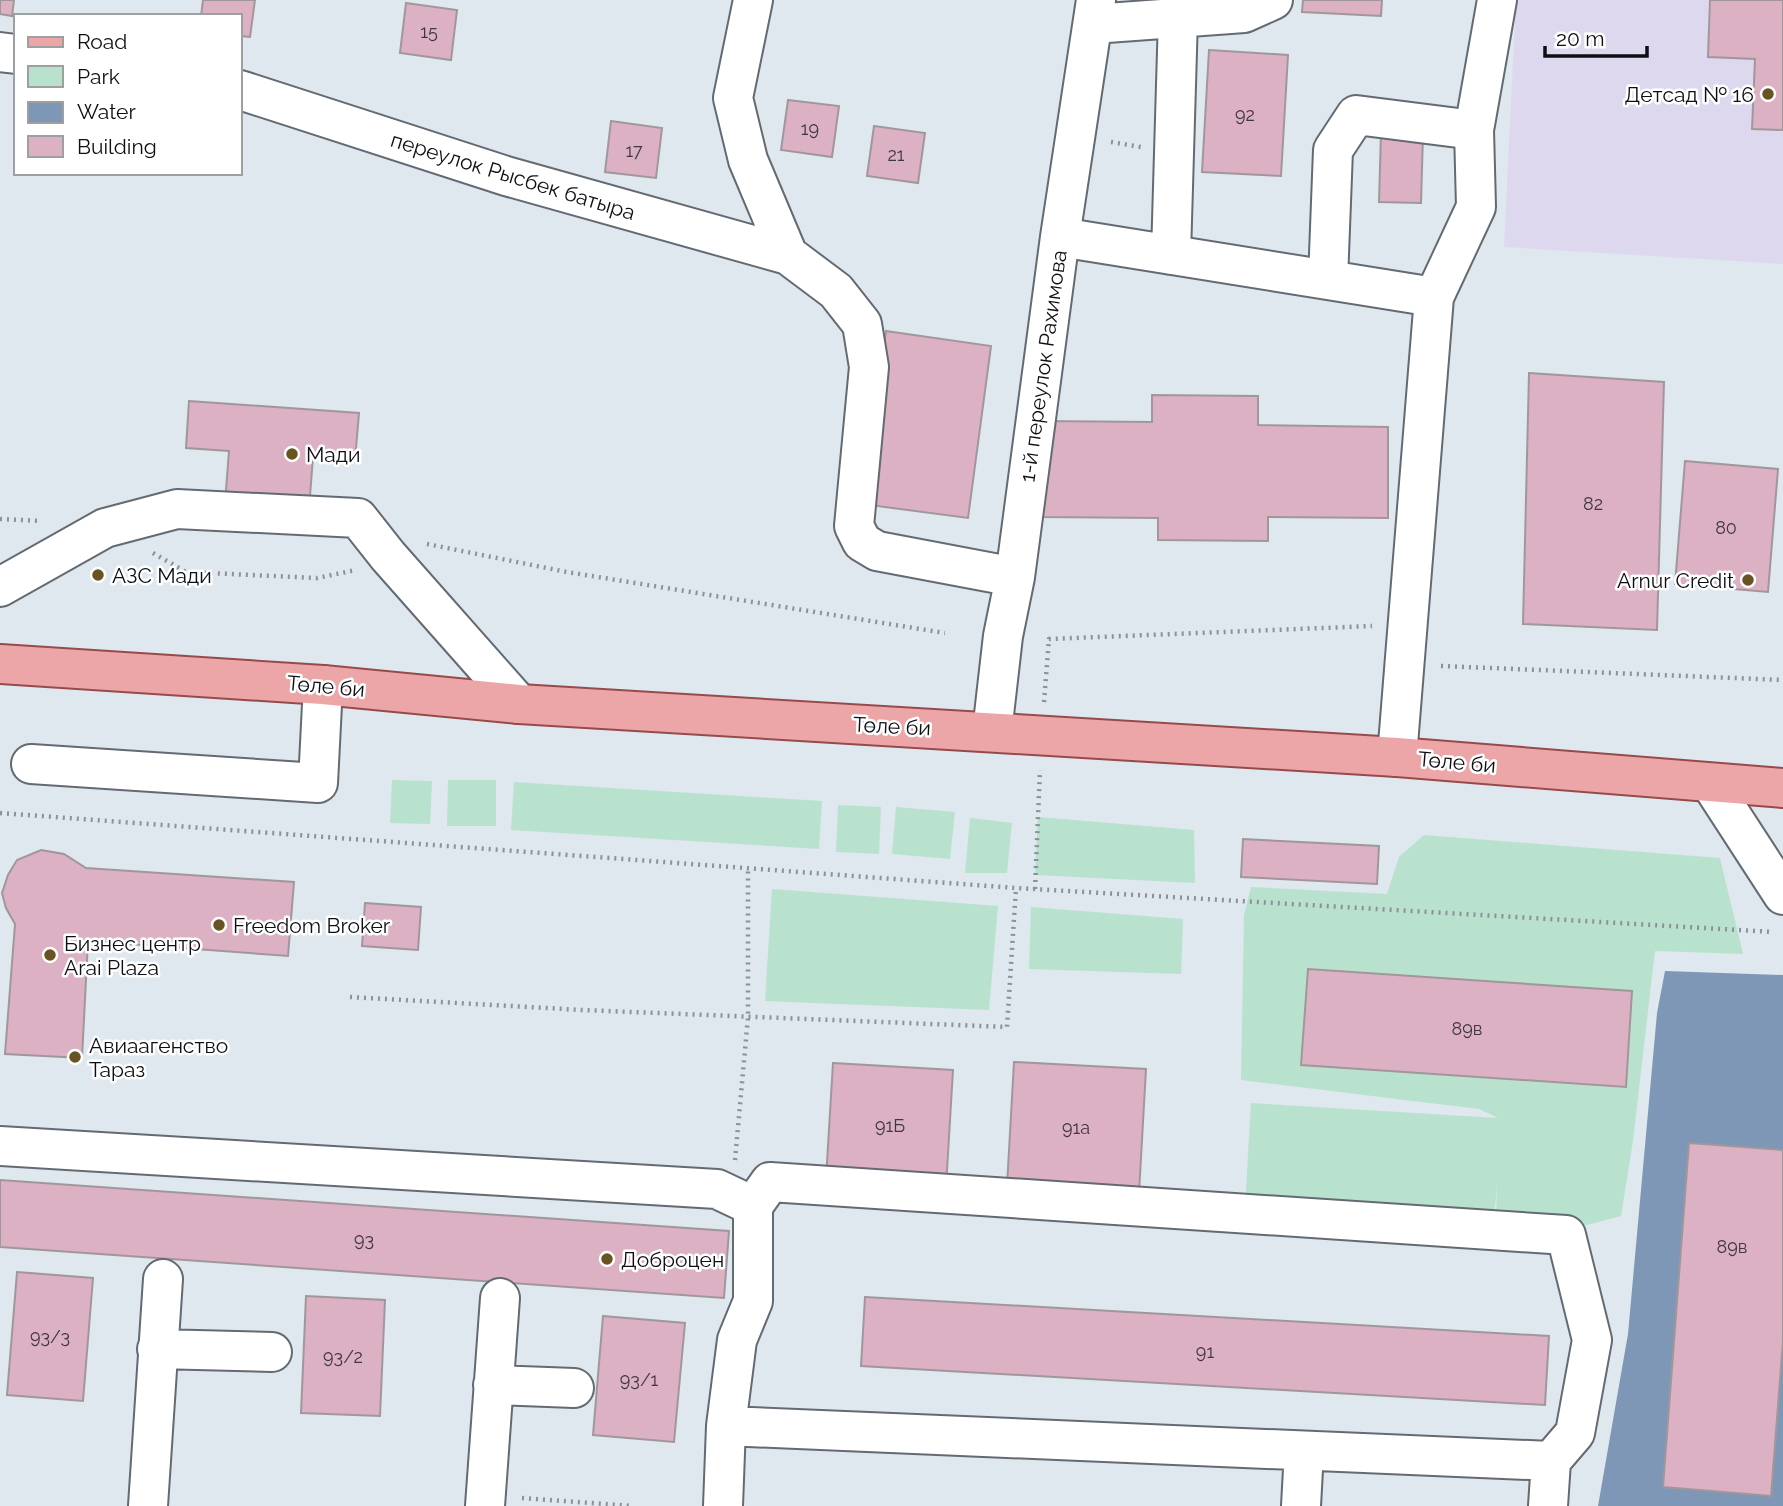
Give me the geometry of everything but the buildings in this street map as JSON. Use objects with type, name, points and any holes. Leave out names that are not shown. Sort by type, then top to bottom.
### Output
[{"type":"main road","name":"Төле би","points":[[0,664],[323,685],[519,704],[1397,757],[1783,788]]},
{"type":"street","points":[[753,0],[733,98],[748,160],[788,256]]},
{"type":"street","points":[[1094,12],[1178,17],[1244,13],[1273,0]]},
{"type":"street","points":[[1397,757],[1434,297],[1476,207],[1474,130],[1497,0]]},
{"type":"street","name":"1-й переулок Рахимова","points":[[992,732],[1003,636],[1014,577],[1060,237],[1094,12]]},
{"type":"street","points":[[1171,256],[1178,17]]},
{"type":"street","name":"переулок Рысбек батыра","points":[[242,91],[506,176],[788,256],[836,291],[862,324],[869,367],[854,526],[862,542],[877,551],[1014,577]]},
{"type":"street","points":[[1328,280],[1333,150],[1356,115],[1474,130]]},
{"type":"street","points":[[1060,237],[1434,297]]},
{"type":"street","points":[[0,587],[105,528],[177,509],[358,518],[519,704]]},
{"type":"street","points":[[31,764],[318,783],[323,685]]},
{"type":"street","points":[[1712,784],[1783,895]]},
{"type":"street","points":[[0,1146],[717,1189],[742,1201]]},
{"type":"street","points":[[742,1201],[770,1182],[1566,1235],[1592,1340],[1575,1433],[1551,1461],[1548,1506]]},
{"type":"street","points":[[723,1506],[726,1426],[737,1340],[753,1301],[742,1201]]},
{"type":"street","points":[[148,1506],[163,1279]]},
{"type":"street","points":[[486,1501],[500,1298]]},
{"type":"street","points":[[157,1349],[272,1352]]},
{"type":"street","points":[[493,1385],[574,1388]]},
{"type":"street","points":[[726,1426],[1551,1461]]},
{"type":"street","points":[[1301,1506],[1304,1451]]},
{"type":"path","points":[[1076,137],[1174,152]]},
{"type":"path","points":[[0,519],[50,521]]},
{"type":"path","points":[[415,542],[567,572],[945,633]]},
{"type":"path","points":[[143,548],[186,572],[317,578],[363,569]]},
{"type":"path","points":[[0,813],[1016,888],[1783,933]]},
{"type":"path","points":[[742,1201],[748,1017],[748,867]]},
{"type":"path","points":[[350,997],[1007,1027],[1016,888]]},
{"type":"path","points":[[486,1501],[633,1506]]},
{"type":"shaded area","points":[[1516,0],[1783,0],[1783,264],[1504,247]]},
{"type":"green space","points":[[392,780],[432,781],[430,824],[390,823]]},
{"type":"green space","points":[[448,780],[496,780],[496,826],[447,826]]},
{"type":"green space","points":[[514,782],[822,801],[819,849],[511,830]]},
{"type":"green space","points":[[838,805],[881,807],[879,854],[836,852]]},
{"type":"green space","points":[[896,807],[955,812],[950,859],[892,854]]},
{"type":"green space","points":[[1038,817],[1194,830],[1195,883],[1035,875]]},
{"type":"green space","points":[[970,818],[1012,823],[1007,873],[965,873]]},
{"type":"green space","points":[[1424,835],[1720,858],[1743,954],[1655,951],[1633,1141],[1621,1216],[1587,1225],[1496,1220],[1497,1184],[1494,1220],[1245,1205],[1251,1103],[1498,1118],[1479,1109],[1241,1080],[1244,915],[1251,887],[1387,894],[1399,857]]},
{"type":"green space","points":[[772,889],[998,906],[989,1010],[765,1001]]},
{"type":"green space","points":[[1031,907],[1183,919],[1181,974],[1029,969]]},
{"type":"water","points":[[1665,971],[1783,975],[1783,1506],[1598,1506],[1628,1334],[1657,1013]]},
{"type":"place","name":"Детсад № 16","points":[[1768,94]]},
{"type":"place","name":"Мади","points":[[292,454]]},
{"type":"place","name":"АЗС Мади","points":[[98,575]]},
{"type":"place","name":"Arnur Credit","points":[[1748,580]]},
{"type":"place","name":"Freedom Broker","points":[[219,925]]},
{"type":"place","name":"Бизнес центр Arai Plaza","points":[[50,955]]},
{"type":"place","name":"Авиаагенство Тараз","points":[[75,1057]]},
{"type":"place","name":"Доброцен","points":[[607,1259]]}]
